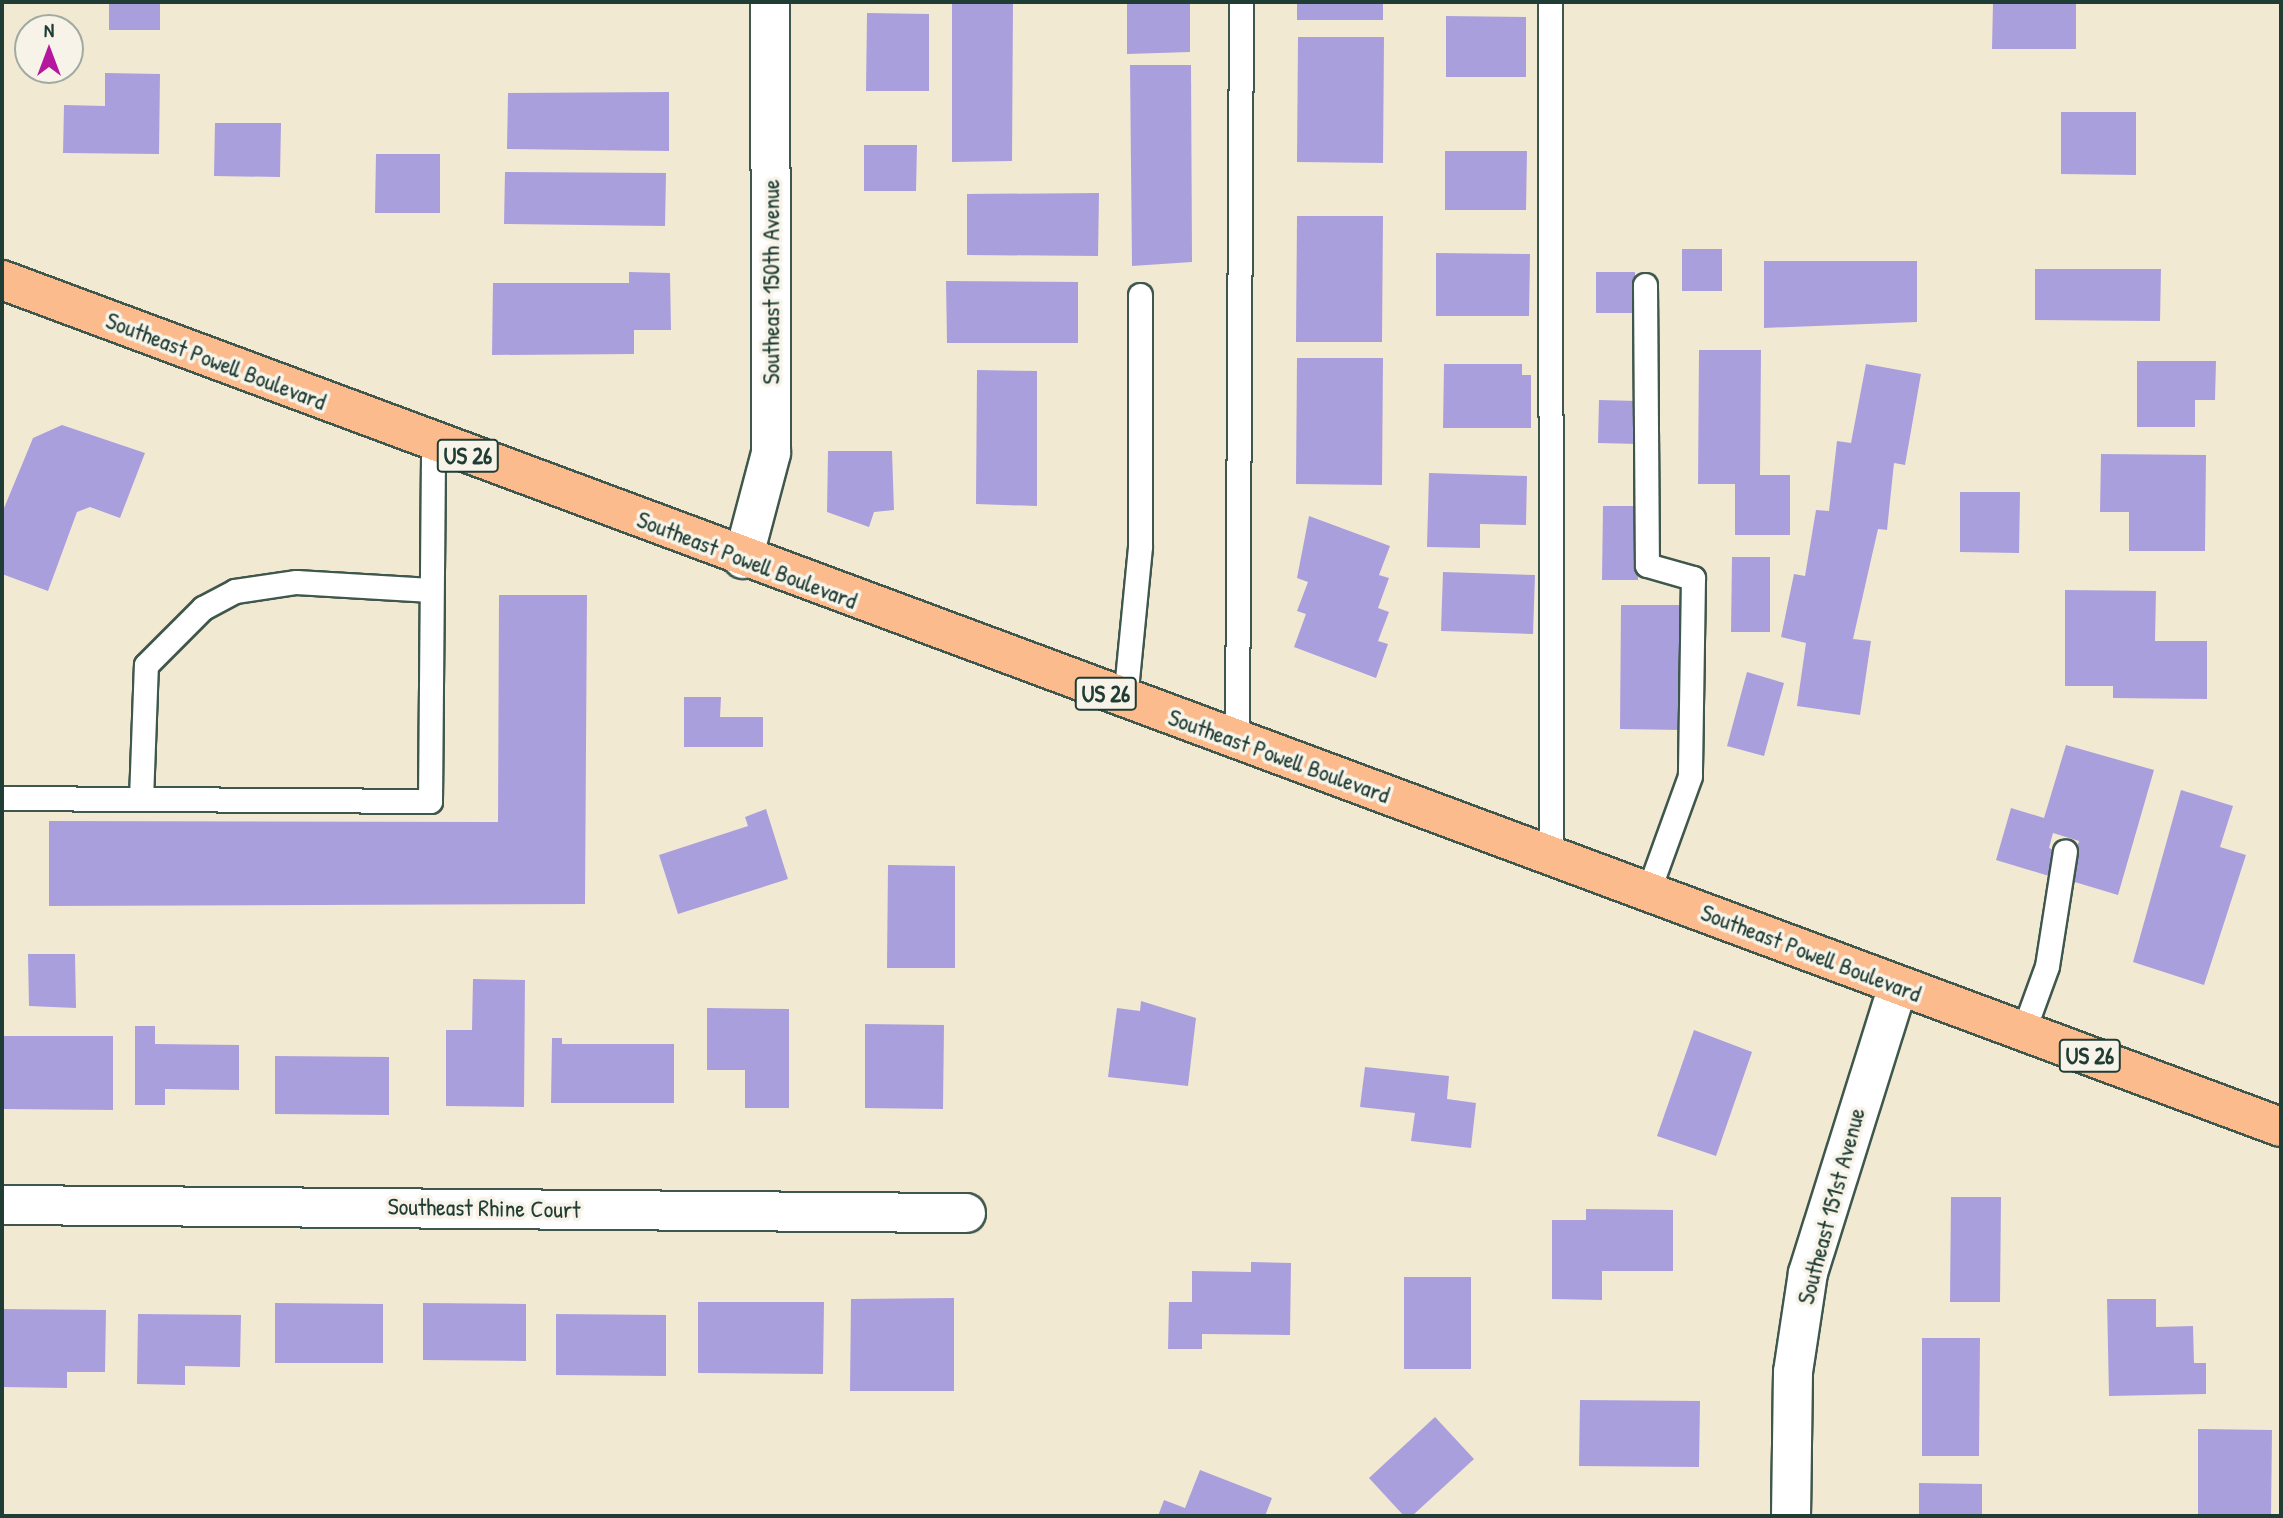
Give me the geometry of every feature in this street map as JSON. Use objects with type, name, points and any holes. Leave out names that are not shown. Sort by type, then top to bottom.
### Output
[{"type":"main road","name":"Southeast Powell Boulevard","points":[[2,280],[743,559],[1551,855],[2281,1127]]},
{"type":"street","name":"Southeast 150th Avenue","points":[[743,559],[771,453],[770,2]]},
{"type":"street","name":"Southeast 151st Avenue","points":[[1791,1516],[1793,1372],[1808,1273],[1898,985]]},
{"type":"street","name":"Southeast Rhine Court","points":[[2,1205],[966,1213]]},
{"type":"lane","points":[[1237,741],[1241,2]]},
{"type":"lane","points":[[1550,2],[1551,855]]},
{"type":"lane","points":[[1645,285],[1647,565],[1693,578],[1690,776],[1648,892]]},
{"type":"lane","points":[[1125,700],[1140,546],[1140,295]]},
{"type":"lane","points":[[2,798],[429,801],[433,442]]},
{"type":"lane","points":[[141,799],[146,665],[203,608],[235,591],[296,582],[431,590]]},
{"type":"lane","points":[[2023,1032],[2047,966],[2065,851]]},
{"type":"building","points":[[109,2],[160,2],[160,30],[109,30]]},
{"type":"building","points":[[952,2],[1013,2],[1012,161],[952,162]]},
{"type":"building","points":[[1127,2],[1190,2],[1190,52],[1127,54]]},
{"type":"building","points":[[1297,2],[1383,2],[1383,20],[1297,20]]},
{"type":"building","points":[[1993,2],[2076,2],[2076,49],[1992,49]]},
{"type":"building","points":[[867,13],[929,14],[929,91],[866,91]]},
{"type":"building","points":[[1446,16],[1526,17],[1526,77],[1446,77]]},
{"type":"building","points":[[1298,37],[1384,37],[1383,163],[1297,162]]},
{"type":"building","points":[[1130,65],[1191,65],[1192,262],[1132,266]]},
{"type":"building","points":[[105,73],[160,74],[159,154],[63,153],[64,105],[105,106]]},
{"type":"building","points":[[669,92],[669,151],[507,149],[508,93]]},
{"type":"building","points":[[2061,112],[2136,112],[2136,175],[2061,174]]},
{"type":"building","points":[[215,123],[281,123],[280,177],[214,176]]},
{"type":"building","points":[[864,145],[917,145],[916,191],[864,191]]},
{"type":"building","points":[[1445,151],[1527,151],[1526,210],[1445,210]]},
{"type":"building","points":[[376,154],[440,154],[440,213],[375,213]]},
{"type":"building","points":[[505,172],[666,173],[665,226],[504,224]]},
{"type":"building","points":[[1099,193],[1098,256],[967,255],[967,194]]},
{"type":"building","points":[[1297,216],[1383,216],[1382,342],[1296,342]]},
{"type":"building","points":[[1682,249],[1722,249],[1722,291],[1682,291]]},
{"type":"building","points":[[1436,253],[1530,254],[1529,316],[1436,316]]},
{"type":"building","points":[[1764,261],[1917,261],[1917,322],[1764,328]]},
{"type":"building","points":[[2035,269],[2161,269],[2160,321],[2035,320]]},
{"type":"building","points":[[629,272],[670,273],[671,330],[634,330],[634,354],[492,355],[493,283],[629,283]]},
{"type":"building","points":[[1596,272],[1635,272],[1635,313],[1596,313]]},
{"type":"building","points":[[946,281],[1078,282],[1078,343],[947,343]]},
{"type":"building","points":[[1699,350],[1761,350],[1760,475],[1790,475],[1790,535],[1735,535],[1735,484],[1698,484]]},
{"type":"building","points":[[1297,358],[1383,358],[1382,485],[1296,484]]},
{"type":"building","points":[[2137,361],[2216,361],[2215,400],[2195,400],[2195,427],[2137,427]]},
{"type":"building","points":[[1444,364],[1522,364],[1522,375],[1531,375],[1531,428],[1443,428]]},
{"type":"building","points":[[1866,364],[1921,374],[1905,465],[1894,463],[1887,530],[1878,529],[1853,639],[1871,641],[1860,715],[1797,706],[1806,643],[1781,637],[1794,574],[1805,576],[1816,510],[1829,511],[1837,441],[1851,443]]},
{"type":"building","points":[[977,370],[1037,371],[1037,506],[976,504]]},
{"type":"building","points":[[1599,400],[1638,401],[1638,444],[1598,443]]},
{"type":"building","points":[[62,425],[145,453],[120,518],[90,507],[77,512],[48,591],[2,574],[2,513],[33,438]]},
{"type":"building","points":[[828,451],[892,451],[894,510],[874,512],[869,527],[827,512]]},
{"type":"building","points":[[2101,454],[2206,455],[2205,551],[2129,551],[2129,512],[2100,512]]},
{"type":"building","points":[[1429,473],[1527,476],[1526,525],[1480,524],[1480,548],[1427,547]]},
{"type":"building","points":[[1960,492],[2020,492],[2019,553],[1960,552]]},
{"type":"building","points":[[1603,506],[1638,506],[1638,580],[1602,580]]},
{"type":"building","points":[[1309,516],[1390,546],[1379,575],[1389,578],[1378,608],[1389,612],[1378,641],[1388,644],[1376,678],[1294,647],[1306,614],[1297,611],[1308,582],[1297,578]]},
{"type":"building","points":[[1732,557],[1770,557],[1770,632],[1731,632]]},
{"type":"building","points":[[1443,572],[1535,575],[1533,634],[1441,631]]},
{"type":"building","points":[[2065,590],[2156,591],[2155,641],[2207,641],[2207,699],[2113,698],[2113,686],[2065,686]]},
{"type":"building","points":[[499,595],[587,595],[585,904],[49,906],[49,821],[498,822]]},
{"type":"building","points":[[1621,605],[1682,605],[1681,730],[1620,729]]},
{"type":"building","points":[[1747,672],[1784,683],[1764,756],[1727,746]]},
{"type":"building","points":[[684,697],[721,697],[720,717],[763,717],[763,747],[684,747]]},
{"type":"building","points":[[2066,745],[2154,770],[2118,895],[2068,880],[2079,841],[2053,833],[2049,848],[2057,851],[2049,876],[1996,860],[2011,808],[2044,818]]},
{"type":"building","points":[[2181,790],[2233,806],[2220,847],[2246,855],[2204,985],[2133,962]]},
{"type":"building","points":[[766,809],[788,879],[678,914],[659,855],[748,826],[745,817]]},
{"type":"building","points":[[888,865],[955,866],[955,968],[887,968]]},
{"type":"building","points":[[28,954],[75,954],[76,1008],[29,1006]]},
{"type":"building","points":[[473,979],[525,980],[524,1107],[446,1106],[446,1030],[472,1030]]},
{"type":"building","points":[[1141,1001],[1196,1018],[1188,1086],[1108,1077],[1117,1008],[1140,1011]]},
{"type":"building","points":[[707,1008],[789,1009],[789,1108],[745,1108],[745,1070],[707,1070]]},
{"type":"building","points":[[865,1024],[944,1025],[943,1109],[865,1108]]},
{"type":"building","points":[[135,1026],[155,1026],[155,1044],[239,1045],[239,1090],[165,1089],[165,1105],[135,1105]]},
{"type":"building","points":[[1694,1030],[1752,1052],[1716,1156],[1657,1136]]},
{"type":"building","points":[[2,1036],[113,1036],[113,1110],[2,1109]]},
{"type":"building","points":[[552,1038],[562,1038],[562,1044],[674,1044],[674,1103],[551,1103]]},
{"type":"building","points":[[275,1056],[389,1057],[389,1115],[275,1114]]},
{"type":"building","points":[[1365,1067],[1449,1076],[1447,1099],[1476,1103],[1471,1148],[1411,1141],[1415,1113],[1360,1107]]},
{"type":"building","points":[[1951,1197],[2001,1197],[2000,1302],[1950,1302]]},
{"type":"building","points":[[1586,1209],[1673,1210],[1673,1271],[1602,1271],[1602,1300],[1552,1299],[1552,1220],[1586,1220]]},
{"type":"building","points":[[1251,1262],[1291,1263],[1290,1335],[1202,1334],[1202,1349],[1168,1349],[1169,1302],[1192,1302],[1192,1271],[1251,1272]]},
{"type":"building","points":[[1404,1277],[1471,1277],[1471,1369],[1404,1369]]},
{"type":"building","points":[[954,1298],[954,1391],[850,1391],[851,1299]]},
{"type":"building","points":[[2107,1299],[2156,1299],[2156,1327],[2193,1326],[2194,1363],[2206,1363],[2206,1394],[2109,1396]]},
{"type":"building","points":[[698,1302],[824,1302],[823,1374],[698,1373]]},
{"type":"building","points":[[275,1303],[383,1304],[383,1363],[275,1363]]},
{"type":"building","points":[[423,1303],[526,1304],[526,1361],[423,1360]]},
{"type":"building","points":[[2,1309],[106,1310],[105,1372],[67,1372],[67,1388],[2,1387]]},
{"type":"building","points":[[138,1314],[241,1315],[240,1367],[185,1366],[185,1385],[137,1384]]},
{"type":"building","points":[[556,1314],[666,1315],[666,1376],[556,1375]]},
{"type":"building","points":[[1922,1338],[1980,1338],[1979,1456],[1922,1456]]},
{"type":"building","points":[[1580,1400],[1700,1401],[1699,1467],[1579,1466]]},
{"type":"building","points":[[1435,1417],[1474,1459],[1412,1516],[1404,1516],[1369,1478]]},
{"type":"building","points":[[2198,1429],[2272,1430],[2271,1516],[2198,1516]]},
{"type":"building","points":[[1200,1470],[1272,1498],[1265,1516],[1158,1516],[1164,1500],[1185,1508]]},
{"type":"building","points":[[1919,1483],[1982,1484],[1982,1516],[1919,1516]]}]
